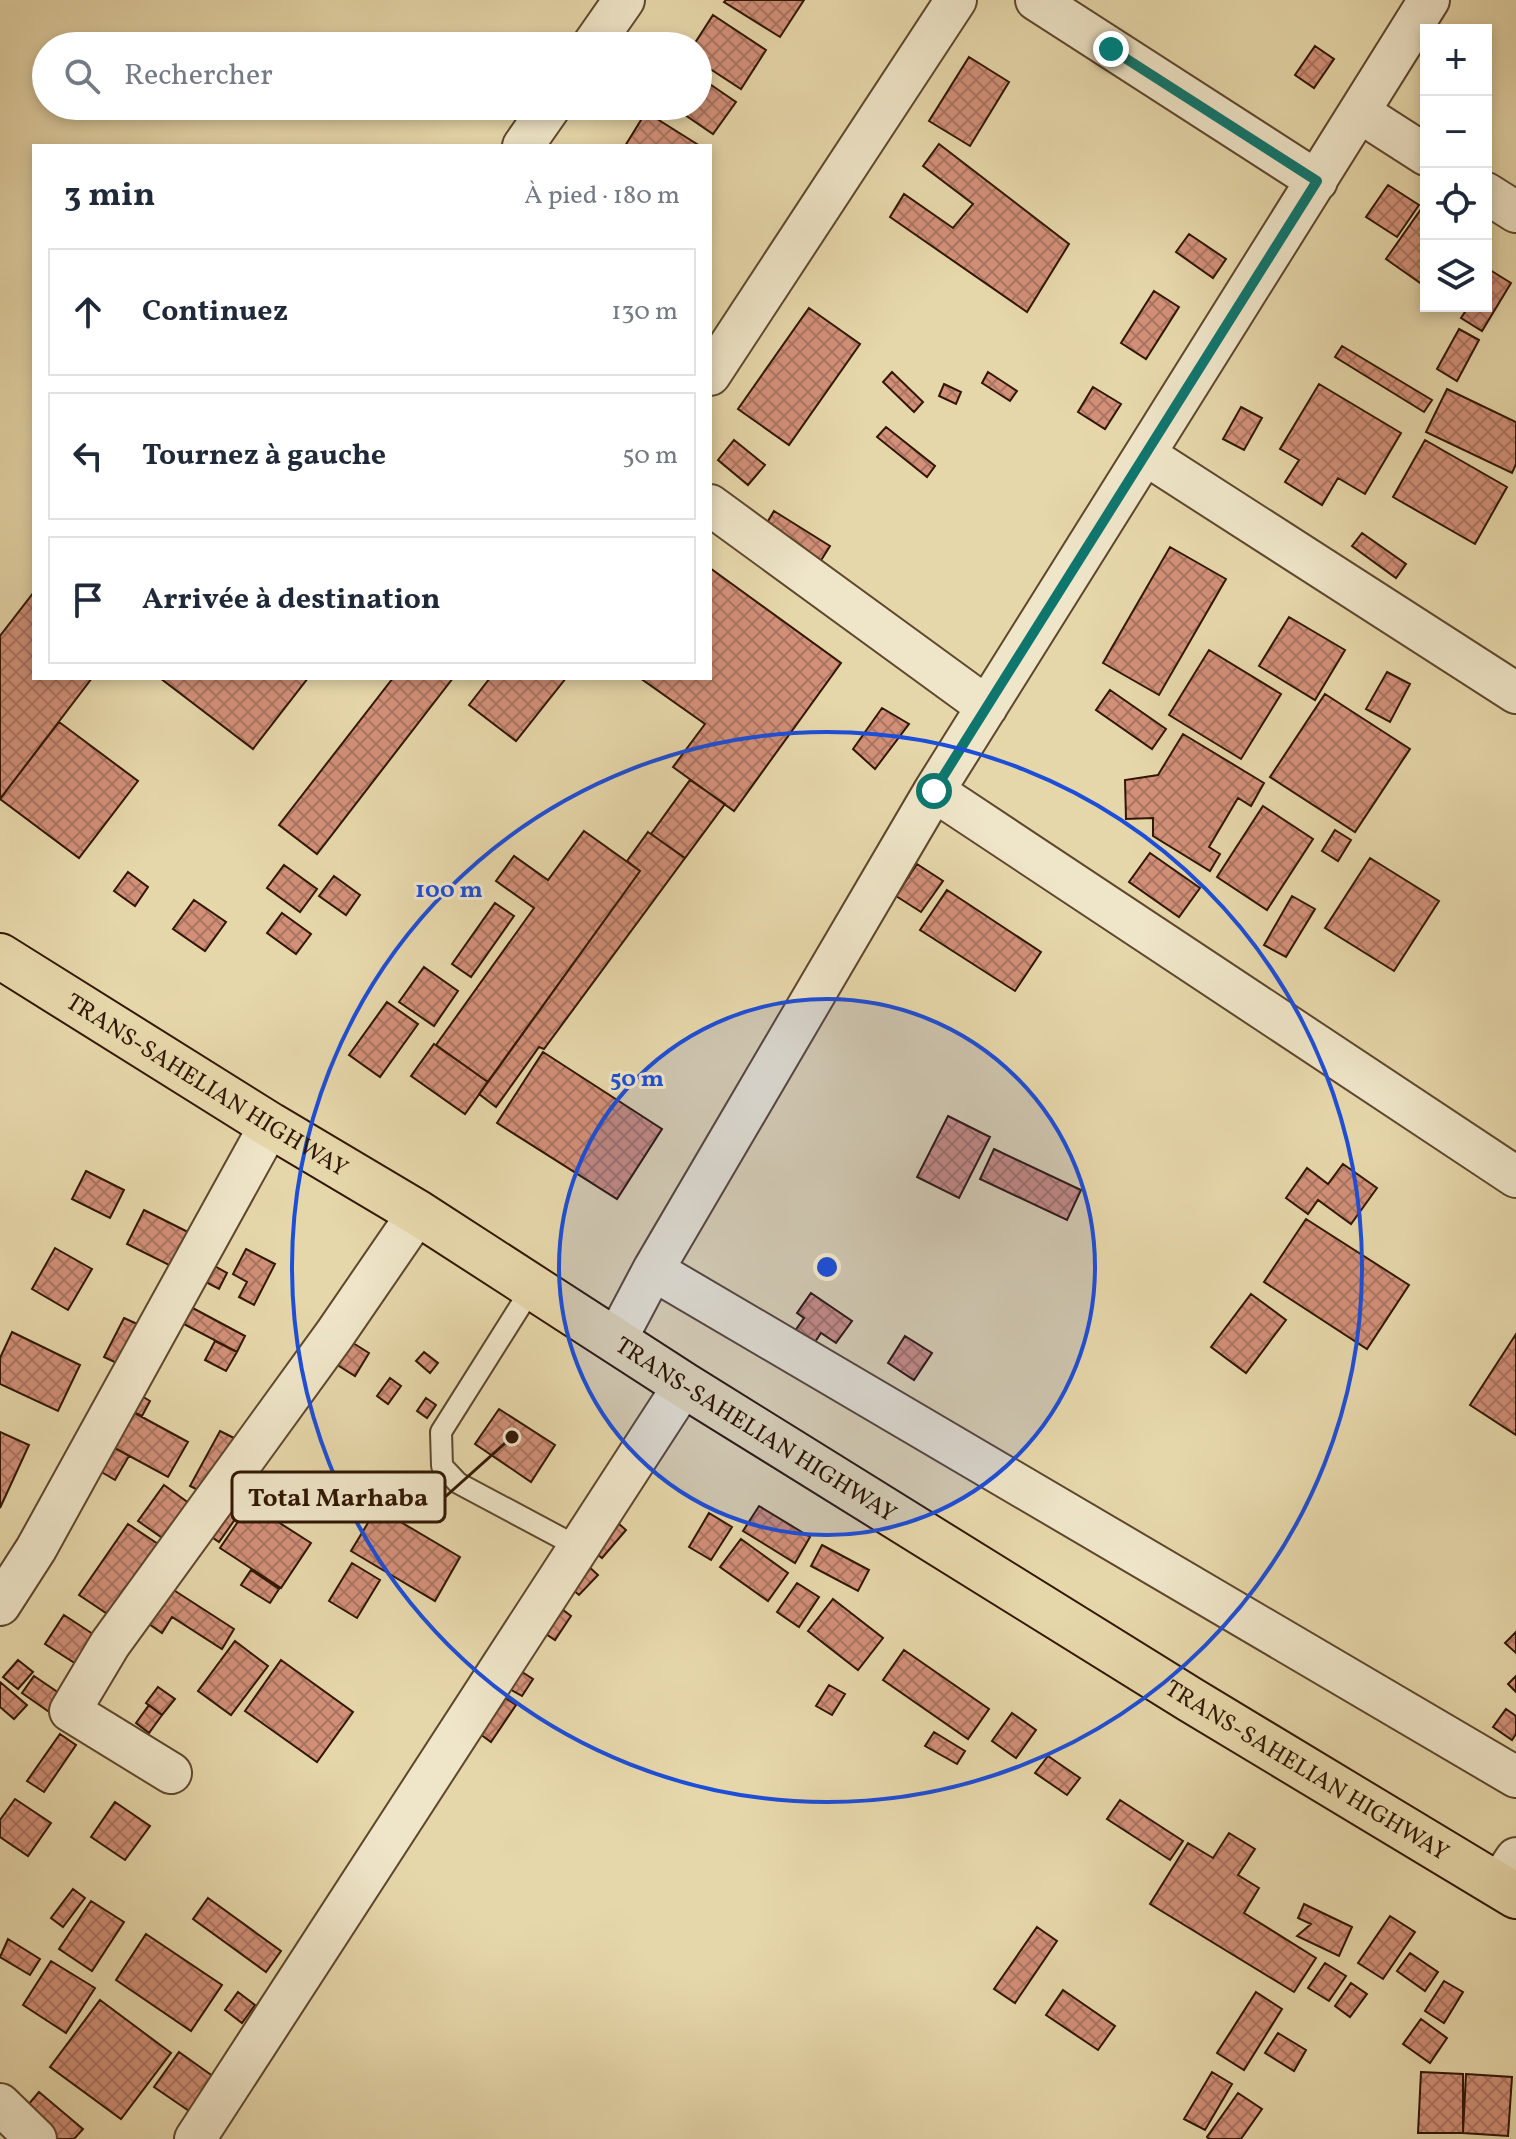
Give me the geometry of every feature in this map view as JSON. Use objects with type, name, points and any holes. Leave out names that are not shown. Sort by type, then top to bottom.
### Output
[{"type":"highway","name":"TRANS-SAHELIAN HIGHWAY","points":[[0,956],[270,1125],[418,1213],[684,1385],[1178,1692],[1510,1880]]},
{"type":"street","points":[[602,32],[624,0]]},
{"type":"street","points":[[712,372],[956,0]]},
{"type":"street","points":[[1036,0],[1317,181]]},
{"type":"street","points":[[616,1340],[653,1270],[934,791],[1429,0]]},
{"type":"street","points":[[1359,112],[1420,151]]},
{"type":"street","points":[[524,144],[541,120]]},
{"type":"street","points":[[1492,197],[1516,212]]},
{"type":"street","points":[[1146,455],[1516,693]]},
{"type":"street","points":[[712,506],[987,707]]},
{"type":"street","points":[[934,791],[1516,1177]]},
{"type":"street","points":[[0,1605],[36,1549],[270,1125]]},
{"type":"street","points":[[171,1773],[70,1711],[119,1632],[335,1334],[418,1213]]},
{"type":"street","points":[[653,1270],[1516,1777]]},
{"type":"street","points":[[195,2139],[684,1385]]},
{"type":"street","points":[[0,2104],[36,2139]]},
{"type":"lane","points":[[533,1286],[441,1432],[442,1466],[458,1483],[578,1547]]},
{"type":"building","points":[[804,0],[780,37],[724,2]]},
{"type":"building","points":[[713,15],[766,50],[741,89],[712,70],[712,32],[702,32]]},
{"type":"building","points":[[1315,46],[1334,59],[1314,88],[1295,75]]},
{"type":"building","points":[[969,57],[1009,82],[970,146],[929,121]]},
{"type":"building","points":[[712,86],[736,102],[713,134],[692,120],[712,120]]},
{"type":"building","points":[[641,120],[659,120],[697,144],[626,144]]},
{"type":"building","points":[[939,144],[1069,244],[1027,312],[890,217],[904,194],[953,228],[973,204],[923,166]]},
{"type":"building","points":[[1388,185],[1419,205],[1397,237],[1366,217]]},
{"type":"building","points":[[1420,211],[1420,283],[1386,259]]},
{"type":"building","points":[[1189,234],[1226,259],[1213,278],[1176,252]]},
{"type":"building","points":[[1492,271],[1511,283],[1482,331],[1461,318],[1465,312],[1492,312]]},
{"type":"building","points":[[1154,291],[1179,307],[1146,359],[1121,343]]},
{"type":"building","points":[[809,308],[860,344],[789,445],[738,409]]},
{"type":"building","points":[[1459,329],[1479,340],[1457,381],[1437,369]]},
{"type":"building","points":[[1342,346],[1432,400],[1424,412],[1335,357]]},
{"type":"building","points":[[892,372],[923,402],[914,412],[883,382]]},
{"type":"building","points":[[988,372],[1017,391],[1010,401],[982,383]]},
{"type":"building","points":[[944,384],[961,392],[956,404],[939,396]]},
{"type":"building","points":[[1319,384],[1401,433],[1365,494],[1338,478],[1322,505],[1285,482],[1299,460],[1280,449]]},
{"type":"building","points":[[1093,387],[1121,404],[1105,429],[1078,412]]},
{"type":"building","points":[[1447,389],[1516,422],[1516,464],[1512,473],[1426,432]]},
{"type":"building","points":[[1241,407],[1262,418],[1244,450],[1223,439]]},
{"type":"building","points":[[886,427],[935,466],[927,477],[877,437]]},
{"type":"building","points":[[734,440],[765,465],[748,485],[718,460]]},
{"type":"building","points":[[1425,440],[1507,487],[1475,544],[1393,497]]},
{"type":"building","points":[[774,511],[830,546],[820,562],[764,528]]},
{"type":"building","points":[[1362,533],[1406,564],[1396,578],[1352,546]]},
{"type":"building","points":[[1170,547],[1226,579],[1159,695],[1103,663]]},
{"type":"building","points":[[712,569],[841,663],[734,811],[673,767],[705,724],[643,680],[712,680]]},
{"type":"building","points":[[32,595],[32,680],[90,680],[0,799],[0,636]]},
{"type":"building","points":[[1289,617],[1345,650],[1315,700],[1259,666]]},
{"type":"building","points":[[1209,650],[1281,694],[1241,759],[1169,715]]},
{"type":"building","points":[[1387,672],[1410,684],[1390,722],[1366,709]]},
{"type":"building","points":[[163,680],[306,680],[253,749]]},
{"type":"building","points":[[391,680],[451,680],[317,854],[279,825]]},
{"type":"building","points":[[488,680],[564,680],[516,741],[469,705]]},
{"type":"building","points":[[1110,690],[1166,729],[1152,749],[1096,710]]},
{"type":"building","points":[[1325,694],[1410,749],[1355,832],[1270,777]]},
{"type":"building","points":[[882,708],[909,724],[875,769],[853,749]]},
{"type":"building","points":[[59,722],[138,781],[79,858],[0,799]]},
{"type":"building","points":[[1183,734],[1264,783],[1251,806],[1238,798],[1209,847],[1220,854],[1210,871],[1153,836],[1153,818],[1126,819],[1125,780],[1158,775]]},
{"type":"building","points":[[690,780],[725,804],[685,858],[651,834]]},
{"type":"building","points":[[1263,806],[1313,839],[1267,910],[1217,877]]},
{"type":"building","points":[[1335,830],[1351,840],[1338,861],[1322,851]]},
{"type":"building","points":[[584,831],[640,871],[488,1082],[436,1045],[534,908],[496,881],[514,856],[548,880]]},
{"type":"building","points":[[648,832],[685,858],[544,1049],[539,1047],[496,1107],[479,1094],[640,871],[627,861]]},
{"type":"building","points":[[1150,853],[1200,888],[1179,917],[1129,882]]},
{"type":"building","points":[[1370,858],[1439,901],[1394,971],[1325,928]]},
{"type":"building","points":[[917,864],[943,881],[921,912],[896,896]]},
{"type":"building","points":[[284,865],[317,889],[300,912],[267,888]]},
{"type":"building","points":[[128,872],[148,887],[135,906],[114,891]]},
{"type":"building","points":[[334,876],[360,895],[346,915],[319,896]]},
{"type":"building","points":[[947,890],[1041,952],[1015,991],[920,930]]},
{"type":"building","points":[[1292,896],[1315,909],[1286,957],[1264,945]]},
{"type":"building","points":[[194,900],[226,922],[205,951],[173,929]]},
{"type":"building","points":[[495,903],[514,916],[471,977],[452,964]]},
{"type":"building","points":[[282,913],[311,934],[296,954],[267,933]]},
{"type":"building","points":[[424,967],[458,991],[434,1026],[399,1002]]},
{"type":"building","points":[[387,1002],[418,1024],[380,1077],[349,1055]]},
{"type":"building","points":[[434,1044],[488,1082],[465,1114],[411,1076]]},
{"type":"building","points":[[543,1052],[662,1129],[617,1199],[497,1123]]},
{"type":"building","points":[[948,1116],[990,1137],[959,1198],[917,1177]]},
{"type":"building","points":[[994,1149],[1081,1190],[1067,1220],[980,1179]]},
{"type":"building","points":[[1343,1164],[1377,1188],[1351,1224],[1318,1200],[1308,1214],[1286,1198],[1307,1168],[1328,1184]]},
{"type":"building","points":[[86,1171],[124,1190],[110,1218],[72,1199]]},
{"type":"building","points":[[144,1210],[194,1235],[177,1269],[127,1244]]},
{"type":"building","points":[[1306,1219],[1409,1285],[1367,1349],[1264,1282]]},
{"type":"building","points":[[55,1248],[92,1269],[68,1310],[32,1289]]},
{"type":"building","points":[[246,1249],[275,1264],[254,1305],[239,1297],[247,1282],[233,1274]]},
{"type":"building","points":[[211,1264],[227,1273],[219,1289],[202,1280]]},
{"type":"building","points":[[811,1293],[852,1321],[836,1343],[821,1333],[811,1348],[792,1335],[804,1318],[797,1313]]},
{"type":"building","points":[[1251,1294],[1286,1320],[1246,1373],[1211,1347]]},
{"type":"building","points":[[189,1306],[245,1336],[237,1352],[180,1322]]},
{"type":"building","points":[[124,1318],[146,1328],[125,1367],[104,1357]]},
{"type":"building","points":[[12,1332],[80,1365],[58,1411],[0,1384],[0,1358]]},
{"type":"building","points":[[1516,1334],[1516,1435],[1470,1405]]},
{"type":"building","points":[[905,1336],[932,1353],[914,1380],[888,1363]]},
{"type":"building","points":[[345,1338],[369,1353],[355,1376],[331,1361]]},
{"type":"building","points":[[215,1341],[237,1352],[226,1371],[205,1360]]},
{"type":"building","points":[[424,1352],[438,1363],[430,1373],[416,1361]]},
{"type":"building","points":[[390,1378],[401,1386],[388,1404],[377,1396]]},
{"type":"building","points":[[140,1395],[150,1401],[142,1416],[131,1411]]},
{"type":"building","points":[[426,1398],[436,1405],[427,1418],[417,1411]]},
{"type":"building","points":[[499,1409],[555,1445],[531,1482],[475,1444]]},
{"type":"building","points":[[131,1411],[188,1442],[168,1477],[111,1446]]},
{"type":"building","points":[[220,1431],[238,1440],[208,1495],[190,1486]]},
{"type":"building","points":[[0,1432],[29,1445],[0,1508]]},
{"type":"building","points":[[111,1446],[129,1456],[115,1480],[98,1470]]},
{"type":"building","points":[[164,1485],[197,1509],[171,1544],[138,1521]]},
{"type":"building","points":[[234,1492],[248,1501],[219,1542],[206,1533]]},
{"type":"building","points":[[250,1504],[311,1543],[281,1588],[220,1548]]},
{"type":"building","points":[[759,1506],[810,1537],[795,1563],[743,1531]]},
{"type":"building","points":[[377,1508],[460,1557],[435,1601],[351,1551]]},
{"type":"building","points":[[709,1513],[732,1527],[711,1560],[689,1547]]},
{"type":"building","points":[[611,1517],[626,1530],[602,1558],[587,1546]]},
{"type":"building","points":[[128,1524],[167,1550],[118,1621],[79,1595]]},
{"type":"building","points":[[741,1539],[788,1573],[768,1601],[720,1567]]},
{"type":"building","points":[[822,1545],[869,1570],[858,1591],[811,1566]]},
{"type":"building","points":[[352,1563],[380,1580],[357,1618],[329,1601]]},
{"type":"building","points":[[586,1564],[598,1575],[579,1595],[567,1585]]},
{"type":"building","points":[[251,1570],[279,1589],[270,1603],[241,1585]]},
{"type":"building","points":[[797,1583],[819,1597],[799,1627],[777,1612]]},
{"type":"building","points":[[169,1587],[234,1629],[222,1649],[172,1617],[162,1633],[146,1622]]},
{"type":"building","points":[[833,1599],[883,1638],[858,1670],[808,1631]]},
{"type":"building","points":[[558,1606],[571,1616],[555,1640],[540,1630]]},
{"type":"building","points":[[64,1615],[102,1640],[84,1669],[45,1644]]},
{"type":"building","points":[[1516,1632],[1516,1653],[1505,1643]]},
{"type":"building","points":[[235,1641],[268,1666],[231,1715],[198,1691]]},
{"type":"building","points":[[904,1650],[989,1709],[968,1739],[883,1680]]},
{"type":"building","points":[[18,1660],[33,1672],[18,1689],[3,1677]]},
{"type":"building","points":[[281,1660],[353,1712],[317,1762],[245,1711]]},
{"type":"building","points":[[519,1670],[533,1679],[522,1696],[508,1688]]},
{"type":"building","points":[[34,1676],[65,1697],[52,1714],[22,1693]]},
{"type":"building","points":[[1516,1676],[1516,1692],[1508,1684]]},
{"type":"building","points":[[0,1682],[27,1705],[14,1719],[0,1707]]},
{"type":"building","points":[[829,1685],[845,1694],[832,1715],[816,1706]]},
{"type":"building","points":[[158,1687],[175,1699],[162,1715],[146,1703]]},
{"type":"building","points":[[501,1695],[516,1705],[491,1742],[476,1731]]},
{"type":"building","points":[[149,1705],[162,1715],[149,1733],[136,1723]]},
{"type":"building","points":[[1506,1709],[1516,1716],[1516,1734],[1512,1740],[1493,1727]]},
{"type":"building","points":[[1012,1713],[1036,1730],[1016,1758],[992,1741]]},
{"type":"building","points":[[934,1732],[965,1751],[957,1764],[925,1746]]},
{"type":"building","points":[[60,1734],[76,1745],[44,1792],[27,1781]]},
{"type":"building","points":[[1048,1756],[1080,1778],[1067,1795],[1035,1773]]},
{"type":"building","points":[[15,1799],[51,1823],[28,1856],[0,1837],[0,1820]]},
{"type":"building","points":[[1120,1800],[1183,1841],[1170,1860],[1107,1819]]},
{"type":"building","points":[[115,1802],[150,1826],[125,1860],[91,1837]]},
{"type":"building","points":[[1229,1833],[1255,1849],[1238,1875],[1259,1888],[1244,1913],[1316,1958],[1294,1992],[1150,1904],[1188,1843],[1213,1858]]},
{"type":"building","points":[[73,1889],[85,1898],[63,1927],[51,1918]]},
{"type":"building","points":[[208,1898],[281,1951],[266,1972],[193,1919]]},
{"type":"building","points":[[91,1901],[124,1922],[92,1971],[59,1949]]},
{"type":"building","points":[[1304,1904],[1352,1927],[1339,1956],[1297,1936],[1311,1924],[1298,1918]]},
{"type":"building","points":[[1390,1916],[1415,1932],[1383,1979],[1358,1963]]},
{"type":"building","points":[[1037,1927],[1057,1941],[1015,2003],[994,1989]]},
{"type":"building","points":[[146,1934],[222,1985],[191,2031],[116,1980]]},
{"type":"building","points":[[8,1939],[40,1959],[30,1975],[0,1957]]},
{"type":"building","points":[[1410,1953],[1438,1972],[1425,1991],[1397,1971]]},
{"type":"building","points":[[51,1961],[95,1988],[66,2033],[23,2005]]},
{"type":"building","points":[[1325,1963],[1346,1976],[1329,2001],[1308,1988]]},
{"type":"building","points":[[1444,1981],[1463,1992],[1444,2023],[1425,2011]]},
{"type":"building","points":[[1351,1983],[1367,1994],[1350,2017],[1335,2006]]},
{"type":"building","points":[[1063,1990],[1115,2026],[1098,2050],[1046,2015]]},
{"type":"building","points":[[238,1992],[255,2005],[242,2023],[225,2010]]},
{"type":"building","points":[[1256,1992],[1282,2009],[1244,2070],[1217,2053]]},
{"type":"building","points":[[100,2000],[171,2053],[121,2119],[50,2067]]},
{"type":"building","points":[[1421,2019],[1447,2038],[1430,2063],[1403,2044]]},
{"type":"building","points":[[1278,2033],[1306,2050],[1294,2071],[1265,2053]]},
{"type":"building","points":[[179,2052],[214,2077],[189,2111],[154,2087]]},
{"type":"building","points":[[1212,2072],[1232,2084],[1205,2130],[1184,2119]]},
{"type":"building","points":[[1421,2072],[1463,2074],[1463,2133],[1418,2133]]},
{"type":"building","points":[[1466,2074],[1512,2077],[1508,2136],[1463,2133]]},
{"type":"building","points":[[39,2092],[83,2129],[74,2139],[54,2139],[22,2112]]},
{"type":"building","points":[[1238,2093],[1262,2109],[1241,2139],[1209,2139],[1207,2137]]},
{"type":"place","name":"Total Marhaba","points":[[512,1437]]},
{"type":"route","points":[[934,791],[1317,181],[1111,49]]}]
